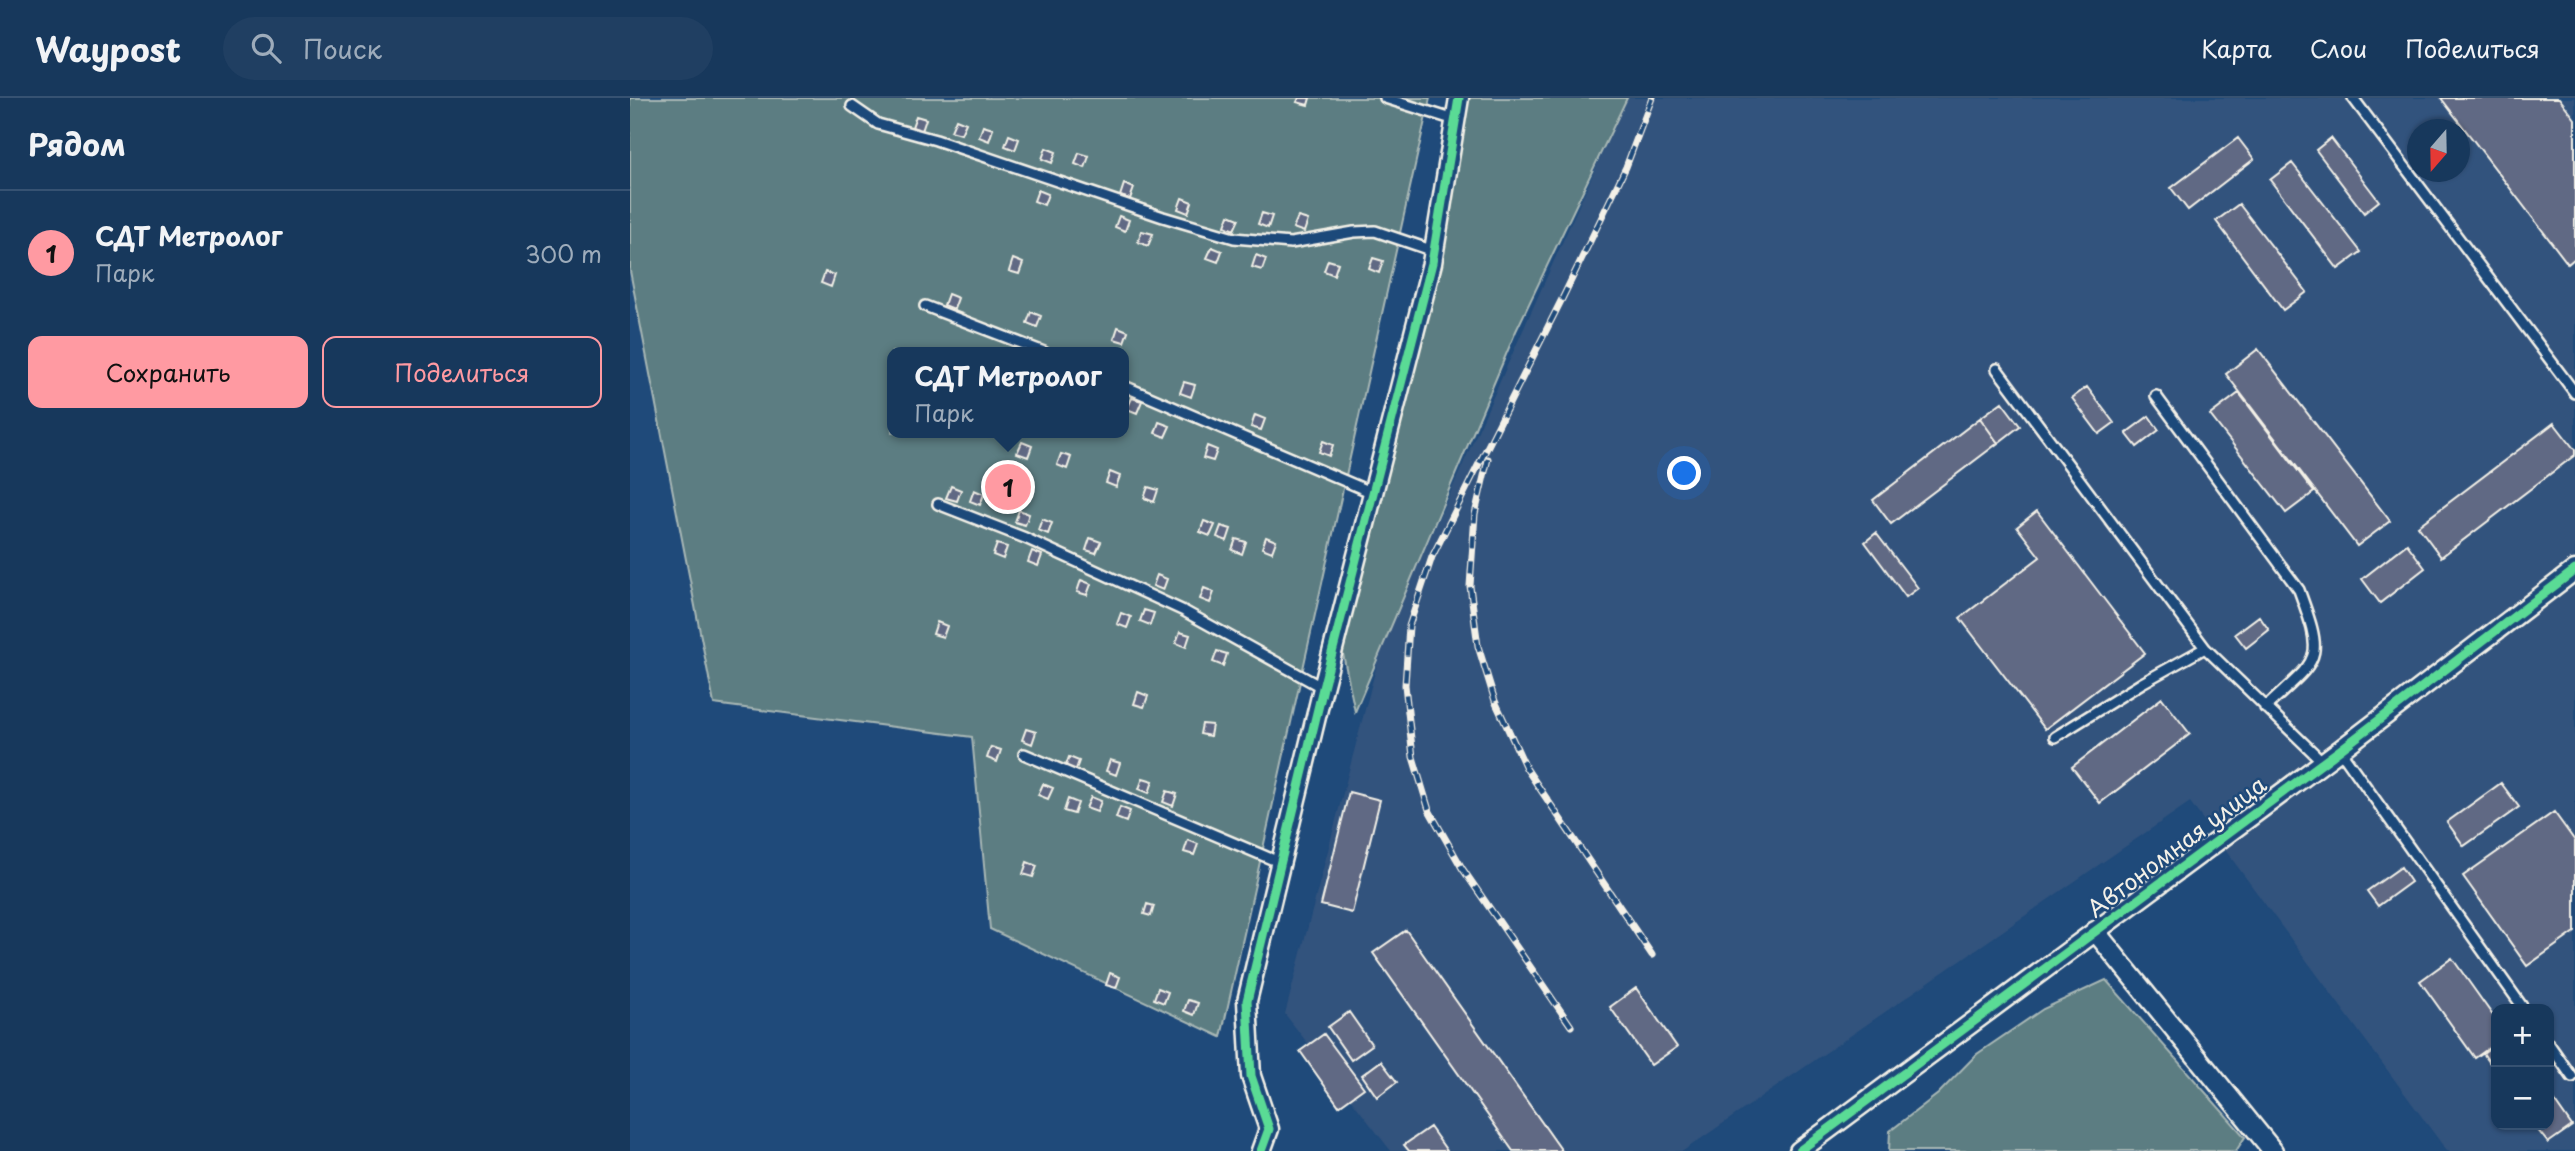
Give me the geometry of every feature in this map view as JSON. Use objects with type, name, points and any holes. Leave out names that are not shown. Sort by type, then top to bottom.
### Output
[{"type":"street","points":[[1261,1151],[1269,1129],[1251,1076],[1247,1001],[1434,251],[1459,98]]},
{"type":"street","name":"Автономная улица","points":[[1799,1151],[2340,750],[2575,570]]},
{"type":"street","points":[[2095,931],[2273,1151]]},
{"type":"lane","points":[[1385,98],[1455,121]]},
{"type":"lane","points":[[2353,98],[2575,393]]},
{"type":"lane","points":[[852,106],[878,124],[936,140],[1163,217],[1234,238],[1291,243],[1375,231],[1434,251]]},
{"type":"lane","points":[[925,306],[1031,347]]},
{"type":"lane","points":[[1997,369],[2205,648],[2323,762]]},
{"type":"lane","points":[[1129,388],[1373,493]]},
{"type":"lane","points":[[2156,396],[2299,590],[2312,626],[2316,650],[2311,664],[2265,708]]},
{"type":"lane","points":[[938,504],[1025,538],[1184,611],[1323,688]]},
{"type":"lane","points":[[2055,737],[2205,648]]},
{"type":"lane","points":[[2340,750],[2520,1004]]},
{"type":"lane","points":[[1024,754],[1281,863]]},
{"type":"lane","points":[[2554,1051],[2572,1077]]},
{"type":"shaded area","points":[[1627,98],[2575,98],[2575,1151],[2447,1151],[2190,802],[1683,1151],[1391,1151],[1285,1014],[1382,645]]},
{"type":"green space","points":[[630,98],[1430,98],[1221,1037],[990,929],[972,737],[714,704],[630,271]]},
{"type":"green space","points":[[1465,98],[1627,98],[1516,331],[1355,712],[1342,649]]},
{"type":"green space","points":[[2106,980],[2245,1137],[2236,1151],[1889,1151],[1890,1131],[1938,1094],[1977,1054],[2043,1009]]},
{"type":"building","points":[[1299,98],[1310,98],[1308,105],[1297,102]]},
{"type":"building","points":[[2441,98],[2559,98],[2575,119],[2575,258],[2568,264],[2470,136],[2470,119],[2457,119]]},
{"type":"building","points":[[916,116],[926,119],[922,131],[912,127]]},
{"type":"building","points":[[956,119],[966,123],[961,134],[951,131]]},
{"type":"building","points":[[983,126],[993,129],[989,141],[979,137]]},
{"type":"building","points":[[1009,135],[1019,139],[1015,150],[1005,146]]},
{"type":"building","points":[[2238,138],[2254,159],[2188,210],[2171,188]]},
{"type":"building","points":[[2331,138],[2379,201],[2364,213],[2316,150]]},
{"type":"building","points":[[1046,148],[1056,152],[1052,163],[1042,159]]},
{"type":"building","points":[[1079,153],[1089,156],[1085,168],[1075,164]]},
{"type":"building","points":[[2292,163],[2361,252],[2338,269],[2270,180]]},
{"type":"building","points":[[1124,184],[1134,188],[1130,199],[1120,196]]},
{"type":"building","points":[[1038,190],[1048,194],[1044,205],[1034,201]]},
{"type":"building","points":[[1182,198],[1192,202],[1188,213],[1178,209]]},
{"type":"building","points":[[2239,204],[2307,292],[2283,310],[2216,221]]},
{"type":"building","points":[[1262,213],[1272,216],[1268,228],[1258,224]]},
{"type":"building","points":[[1229,215],[1239,219],[1234,230],[1225,226]]},
{"type":"building","points":[[1119,216],[1129,220],[1125,231],[1115,227]]},
{"type":"building","points":[[1298,217],[1308,220],[1304,232],[1293,228]]},
{"type":"building","points":[[1142,231],[1153,234],[1148,246],[1138,242]]},
{"type":"building","points":[[1212,247],[1222,251],[1218,262],[1207,258]]},
{"type":"building","points":[[1256,255],[1266,259],[1262,270],[1252,267]]},
{"type":"building","points":[[1373,258],[1383,261],[1379,273],[1369,269]]},
{"type":"building","points":[[1013,259],[1023,263],[1019,274],[1009,271]]},
{"type":"building","points":[[1328,260],[1338,263],[1334,275],[1324,271]]},
{"type":"building","points":[[825,272],[835,275],[831,287],[821,283]]},
{"type":"building","points":[[948,294],[958,298],[954,309],[944,305]]},
{"type":"building","points":[[1031,312],[1041,316],[1037,327],[1027,323]]},
{"type":"building","points":[[1118,327],[1128,331],[1124,342],[1114,339]]},
{"type":"building","points":[[2258,349],[2390,521],[2357,546],[2226,374]]},
{"type":"building","points":[[1184,382],[1195,385],[1191,397],[1180,393]]},
{"type":"building","points":[[2087,387],[2114,423],[2099,434],[2072,398]]},
{"type":"building","points":[[2239,393],[2314,492],[2286,513],[2210,415]]},
{"type":"building","points":[[1132,398],[1142,401],[1137,413],[1129,410]]},
{"type":"building","points":[[2002,402],[2020,426],[1998,443],[1980,418]]},
{"type":"building","points":[[1255,415],[1265,419],[1261,430],[1251,427]]},
{"type":"building","points":[[2149,416],[2159,430],[2137,447],[2126,433]]},
{"type":"building","points":[[1980,418],[1998,443],[1891,524],[1873,500]]},
{"type":"building","points":[[1159,422],[1170,426],[1165,437],[1155,433]]},
{"type":"building","points":[[2554,423],[2575,450],[2575,455],[2441,557],[2418,526]]},
{"type":"building","points":[[1323,441],[1333,445],[1329,456],[1319,452]]},
{"type":"building","points":[[1022,442],[1032,446],[1028,457],[1017,453]]},
{"type":"building","points":[[1207,446],[1217,450],[1213,461],[1203,458]]},
{"type":"building","points":[[1061,454],[1071,457],[1067,469],[1057,465]]},
{"type":"building","points":[[1110,472],[1120,476],[1116,487],[1106,483]]},
{"type":"building","points":[[951,486],[961,490],[957,501],[946,498]]},
{"type":"building","points":[[1148,487],[1158,490],[1154,502],[1144,498]]},
{"type":"building","points":[[974,490],[984,494],[980,505],[970,501]]},
{"type":"building","points":[[1019,510],[1029,514],[1025,525],[1015,522]]},
{"type":"building","points":[[2037,511],[2145,653],[2045,729],[1960,618],[2040,557],[2017,527]]},
{"type":"building","points":[[1042,519],[1052,523],[1048,534],[1038,530]]},
{"type":"building","points":[[1204,521],[1215,525],[1210,536],[1200,532]]},
{"type":"building","points":[[1221,526],[1231,529],[1227,541],[1217,537]]},
{"type":"building","points":[[1876,533],[1918,588],[1906,597],[1865,542]]},
{"type":"building","points":[[1266,537],[1276,541],[1272,552],[1262,548]]},
{"type":"building","points":[[1090,538],[1101,542],[1096,553],[1086,550]]},
{"type":"building","points":[[1236,539],[1246,542],[1242,554],[1232,550]]},
{"type":"building","points":[[997,544],[1007,547],[1003,559],[993,555]]},
{"type":"building","points":[[2407,544],[2425,568],[2380,603],[2362,579]]},
{"type":"building","points":[[1032,551],[1042,555],[1038,566],[1028,562]]},
{"type":"building","points":[[1157,575],[1167,579],[1163,590],[1153,586]]},
{"type":"building","points":[[1081,580],[1091,584],[1087,595],[1077,592]]},
{"type":"building","points":[[1204,588],[1214,592],[1210,603],[1200,599]]},
{"type":"building","points":[[1144,610],[1154,613],[1150,625],[1140,621]]},
{"type":"building","points":[[1121,613],[1131,617],[1127,628],[1117,624]]},
{"type":"building","points":[[2259,616],[2269,630],[2246,648],[2235,634]]},
{"type":"building","points":[[937,622],[947,626],[943,637],[933,634]]},
{"type":"building","points":[[1180,632],[1190,635],[1186,647],[1176,643]]},
{"type":"building","points":[[1217,651],[1227,654],[1223,666],[1213,662]]},
{"type":"building","points":[[1138,692],[1148,696],[1144,707],[1134,704]]},
{"type":"building","points":[[2162,698],[2190,734],[2100,803],[2072,767]]},
{"type":"building","points":[[1202,724],[1212,725],[1210,736],[1200,734]]},
{"type":"building","points":[[1026,729],[1036,732],[1032,744],[1022,740]]},
{"type":"building","points":[[991,747],[1001,750],[997,762],[987,758]]},
{"type":"building","points":[[1069,757],[1079,761],[1075,772],[1065,768]]},
{"type":"building","points":[[1110,760],[1120,763],[1116,775],[1106,771]]},
{"type":"building","points":[[1143,778],[1153,781],[1149,793],[1139,789]]},
{"type":"building","points":[[2501,783],[2519,807],[2464,846],[2447,822]]},
{"type":"building","points":[[1043,784],[1053,788],[1048,799],[1038,795]]},
{"type":"building","points":[[1167,791],[1177,794],[1173,806],[1163,802]]},
{"type":"building","points":[[1349,792],[1380,800],[1352,913],[1321,905]]},
{"type":"building","points":[[1091,797],[1101,801],[1097,812],[1086,808]]},
{"type":"building","points":[[1068,799],[1078,803],[1074,814],[1064,811]]},
{"type":"building","points":[[1120,807],[1130,811],[1126,822],[1116,818]]},
{"type":"building","points":[[2554,812],[2575,841],[2575,932],[2527,966],[2463,876]]},
{"type":"building","points":[[1188,840],[1198,844],[1194,855],[1184,852]]},
{"type":"building","points":[[1027,862],[1037,866],[1033,877],[1023,874]]},
{"type":"building","points":[[2401,867],[2411,882],[2378,906],[2367,891]]},
{"type":"building","points":[[1147,904],[1154,906],[1151,916],[1144,914]]},
{"type":"building","points":[[1406,930],[1562,1151],[1513,1151],[1373,953]]},
{"type":"building","points":[[2452,958],[2491,1013],[2491,1047],[2475,1058],[2420,981]]},
{"type":"building","points":[[1110,973],[1120,977],[1116,988],[1106,985]]},
{"type":"building","points":[[1158,988],[1168,992],[1164,1003],[1154,999]]},
{"type":"building","points":[[1636,988],[1677,1047],[1651,1065],[1610,1007]]},
{"type":"building","points":[[1188,1000],[1198,1003],[1194,1015],[1184,1011]]},
{"type":"building","points":[[1349,1012],[1372,1045],[1351,1060],[1328,1027]]},
{"type":"building","points":[[1324,1034],[1364,1088],[1339,1106],[1300,1051]]},
{"type":"building","points":[[2491,1047],[2491,1065],[2483,1053]]},
{"type":"building","points":[[1381,1061],[1397,1082],[1377,1097],[1362,1075]]},
{"type":"building","points":[[2554,1100],[2572,1126],[2548,1143],[2538,1130],[2554,1130]]},
{"type":"building","points":[[1430,1127],[1447,1151],[1409,1151],[1404,1145]]},
{"type":"railway","points":[[1571,1026],[1462,868],[1429,810],[1413,757],[1405,685],[1409,626],[1432,557],[1626,167],[1652,98]]},
{"type":"railway","points":[[1488,459],[1475,514],[1470,586],[1478,646],[1495,701],[1526,768],[1652,955]]},
{"type":"cycle path","points":[[1261,1151],[1269,1129],[1251,1076],[1247,1001],[1323,688],[1432,263],[1459,98]]},
{"type":"cycle path","points":[[1799,1151],[2340,750],[2575,570]]},
{"type":"place","name":"СДТ Метролог","points":[[1008,487]]}]
